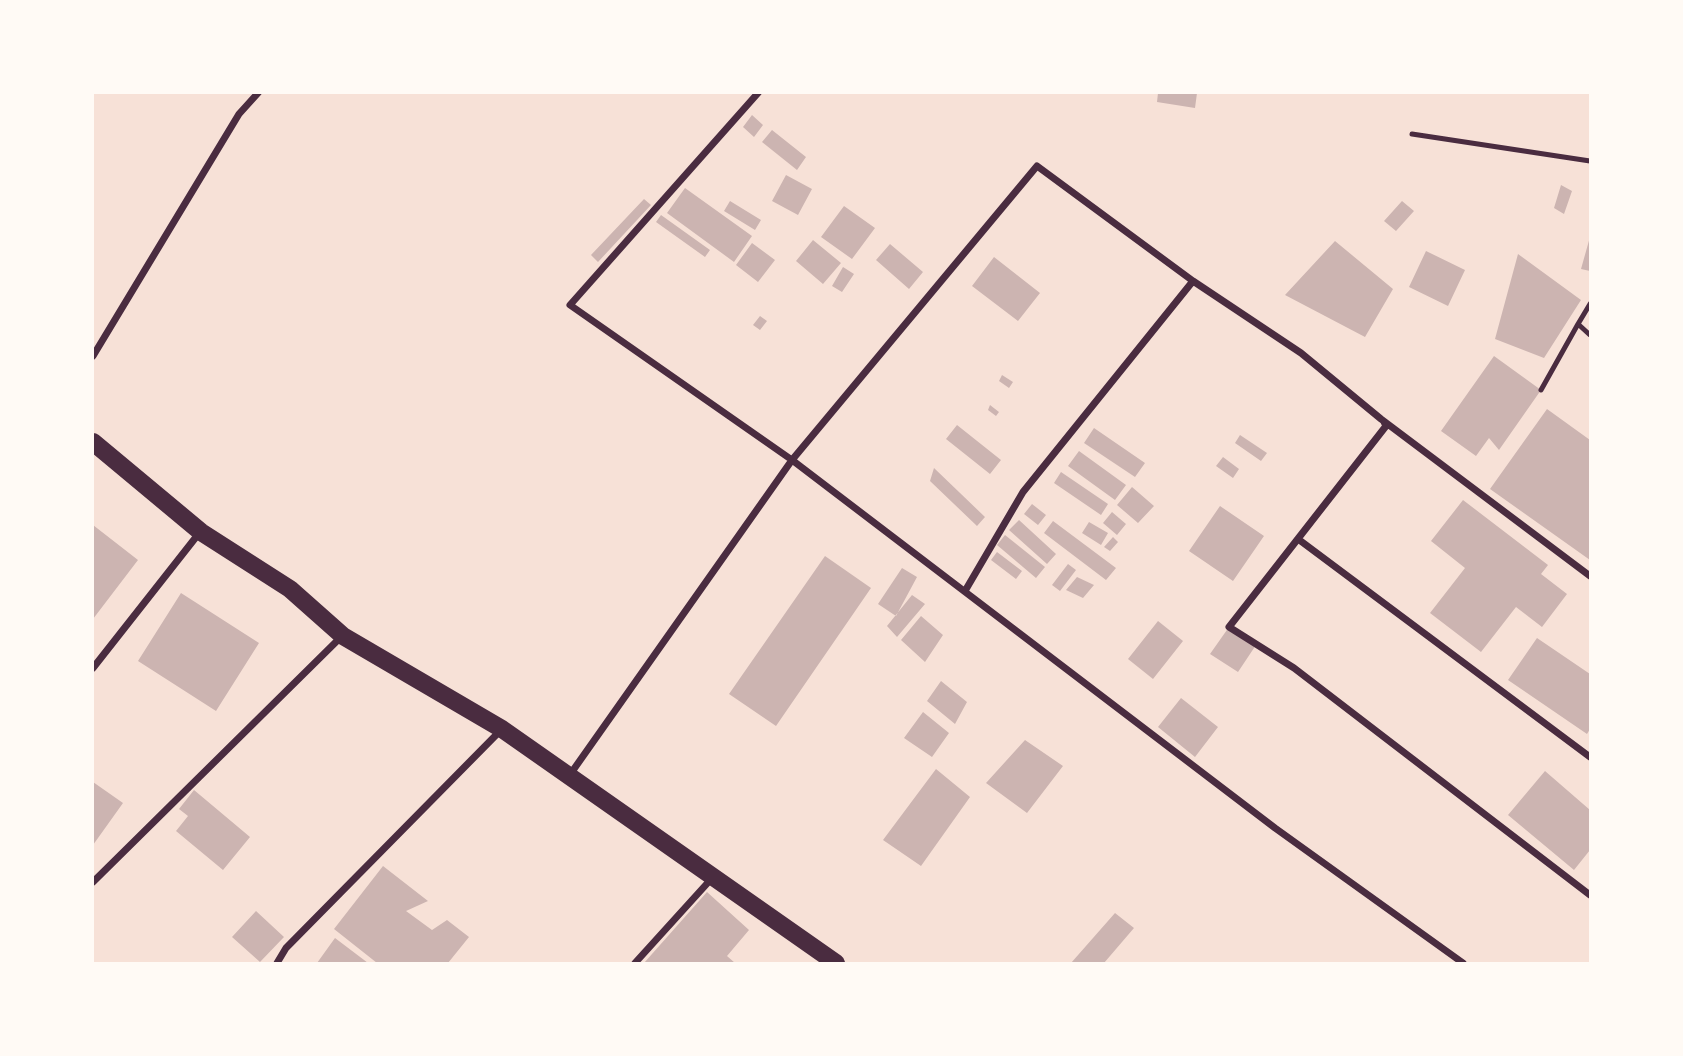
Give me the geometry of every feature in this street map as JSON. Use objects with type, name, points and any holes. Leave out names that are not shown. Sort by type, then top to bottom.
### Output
[{"type":"main road","points":[[93,442],[201,532],[290,589],[343,636],[502,729],[836,963]]},
{"type":"street","points":[[93,356],[239,114],[258,93]]},
{"type":"street","points":[[758,93],[570,305],[792,460],[1275,828],[1463,963]]},
{"type":"street","points":[[569,776],[792,460],[1037,166],[1193,281],[1301,353],[1381,419],[1590,576]]},
{"type":"street","points":[[965,592],[1023,492],[1193,281]]},
{"type":"street","points":[[1381,419],[1386,426],[1229,626],[1294,668],[1590,895]]},
{"type":"street","points":[[93,668],[201,532]]},
{"type":"street","points":[[1298,539],[1590,757]]},
{"type":"street","points":[[93,882],[343,636]]},
{"type":"street","points":[[276,963],[286,948],[502,729]]},
{"type":"street","points":[[635,963],[713,877]]},
{"type":"lane","points":[[1412,134],[1590,161]]},
{"type":"lane","points":[[1541,390],[1590,304]]},
{"type":"lane","points":[[1578,324],[1590,335]]},
{"type":"building","points":[[1158,93],[1197,93],[1195,108],[1157,102]]},
{"type":"building","points":[[752,115],[763,125],[754,137],[743,127]]},
{"type":"building","points":[[772,130],[806,157],[797,170],[762,142]]},
{"type":"building","points":[[786,175],[812,189],[798,215],[772,201]]},
{"type":"building","points":[[1561,185],[1572,191],[1564,214],[1554,208]]},
{"type":"building","points":[[685,188],[752,236],[734,262],[667,213]]},
{"type":"building","points":[[644,199],[651,205],[598,262],[591,255]]},
{"type":"building","points":[[730,201],[761,220],[755,230],[724,211]]},
{"type":"building","points":[[1402,201],[1414,211],[1396,231],[1384,221]]},
{"type":"building","points":[[844,206],[875,228],[852,259],[821,237]]},
{"type":"building","points":[[661,215],[710,250],[705,257],[656,222]]},
{"type":"building","points":[[1590,237],[1590,271],[1581,269]]},
{"type":"building","points":[[813,240],[841,263],[823,284],[796,261]]},
{"type":"building","points":[[1335,241],[1393,289],[1365,337],[1285,295]]},
{"type":"building","points":[[752,243],[775,260],[758,282],[736,265]]},
{"type":"building","points":[[890,244],[923,272],[909,289],[876,260]]},
{"type":"building","points":[[1426,251],[1465,270],[1448,306],[1409,287]]},
{"type":"building","points":[[1518,254],[1581,300],[1544,358],[1495,339]]},
{"type":"building","points":[[994,257],[1040,293],[1018,321],[972,286]]},
{"type":"building","points":[[843,267],[854,274],[842,292],[832,286]]},
{"type":"building","points":[[760,316],[767,321],[760,330],[753,325]]},
{"type":"building","points":[[1494,356],[1541,390],[1499,450],[1489,438],[1476,456],[1441,431]]},
{"type":"building","points":[[1002,375],[1013,382],[1009,388],[999,381]]},
{"type":"building","points":[[990,405],[999,412],[996,416],[988,410]]},
{"type":"building","points":[[1547,409],[1590,440],[1590,560],[1490,489]]},
{"type":"building","points":[[957,425],[1001,460],[990,474],[946,439]]},
{"type":"building","points":[[1094,428],[1145,463],[1135,477],[1084,443]]},
{"type":"building","points":[[1240,435],[1267,453],[1261,461],[1235,443]]},
{"type":"building","points":[[1079,451],[1126,485],[1115,500],[1068,466]]},
{"type":"building","points":[[1223,457],[1239,469],[1233,478],[1216,466]]},
{"type":"building","points":[[934,468],[985,517],[977,526],[930,481]]},
{"type":"building","points":[[1061,472],[1108,504],[1101,515],[1054,483]]},
{"type":"building","points":[[1132,487],[1154,506],[1138,523],[1117,505]]},
{"type":"building","points":[[1463,500],[1548,565],[1541,574],[1567,594],[1542,627],[1516,607],[1481,652],[1430,613],[1465,568],[1431,541]]},
{"type":"building","points":[[1032,504],[1046,515],[1038,525],[1024,514]]},
{"type":"building","points":[[1220,506],[1264,536],[1233,581],[1189,551]]},
{"type":"building","points":[[1112,512],[1126,524],[1117,535],[1103,523]]},
{"type":"building","points":[[1019,520],[1056,554],[1047,564],[1009,530]]},
{"type":"building","points":[[1053,521],[1116,568],[1106,580],[1044,533]]},
{"type":"building","points":[[1089,522],[1108,533],[1101,545],[1082,533]]},
{"type":"building","points":[[93,525],[138,560],[93,619]]},
{"type":"building","points":[[1005,535],[1045,567],[1036,578],[997,545]]},
{"type":"building","points":[[1113,537],[1118,542],[1110,551],[1104,547]]},
{"type":"building","points":[[997,552],[1022,571],[1016,579],[991,560]]},
{"type":"building","points":[[825,556],[871,588],[776,726],[729,694]]},
{"type":"building","points":[[1068,564],[1076,570],[1060,591],[1052,585]]},
{"type":"building","points":[[902,568],[917,577],[896,616],[878,604]]},
{"type":"building","points":[[1077,577],[1094,585],[1083,598],[1066,590]]},
{"type":"building","points":[[181,593],[259,643],[216,711],[138,661]]},
{"type":"building","points":[[912,595],[925,604],[897,637],[887,626]]},
{"type":"building","points":[[921,616],[943,635],[925,662],[901,640]]},
{"type":"building","points":[[1158,621],[1183,641],[1153,679],[1128,659]]},
{"type":"building","points":[[1229,627],[1256,645],[1238,672],[1210,654]]},
{"type":"building","points":[[1537,638],[1590,674],[1590,729],[1587,734],[1508,680]]},
{"type":"building","points":[[941,681],[967,702],[955,724],[927,701]]},
{"type":"building","points":[[1181,698],[1218,727],[1195,757],[1158,727]]},
{"type":"building","points":[[923,712],[949,733],[932,757],[904,738]]},
{"type":"building","points":[[1025,740],[1063,766],[1027,813],[986,783]]},
{"type":"building","points":[[936,769],[970,797],[921,866],[883,840]]},
{"type":"building","points":[[1545,771],[1590,810],[1590,850],[1574,870],[1508,815]]},
{"type":"building","points":[[93,782],[123,803],[93,845]]},
{"type":"building","points":[[194,790],[250,837],[223,870],[176,831],[188,816],[179,809]]},
{"type":"building","points":[[383,866],[428,901],[406,911],[432,930],[447,920],[469,937],[448,963],[377,963],[334,929]]},
{"type":"building","points":[[707,892],[749,930],[727,956],[735,963],[644,963]]},
{"type":"building","points":[[256,911],[284,937],[260,962],[232,937]]},
{"type":"building","points":[[1115,913],[1134,928],[1104,963],[1071,963]]},
{"type":"building","points":[[335,938],[368,963],[317,963]]}]
